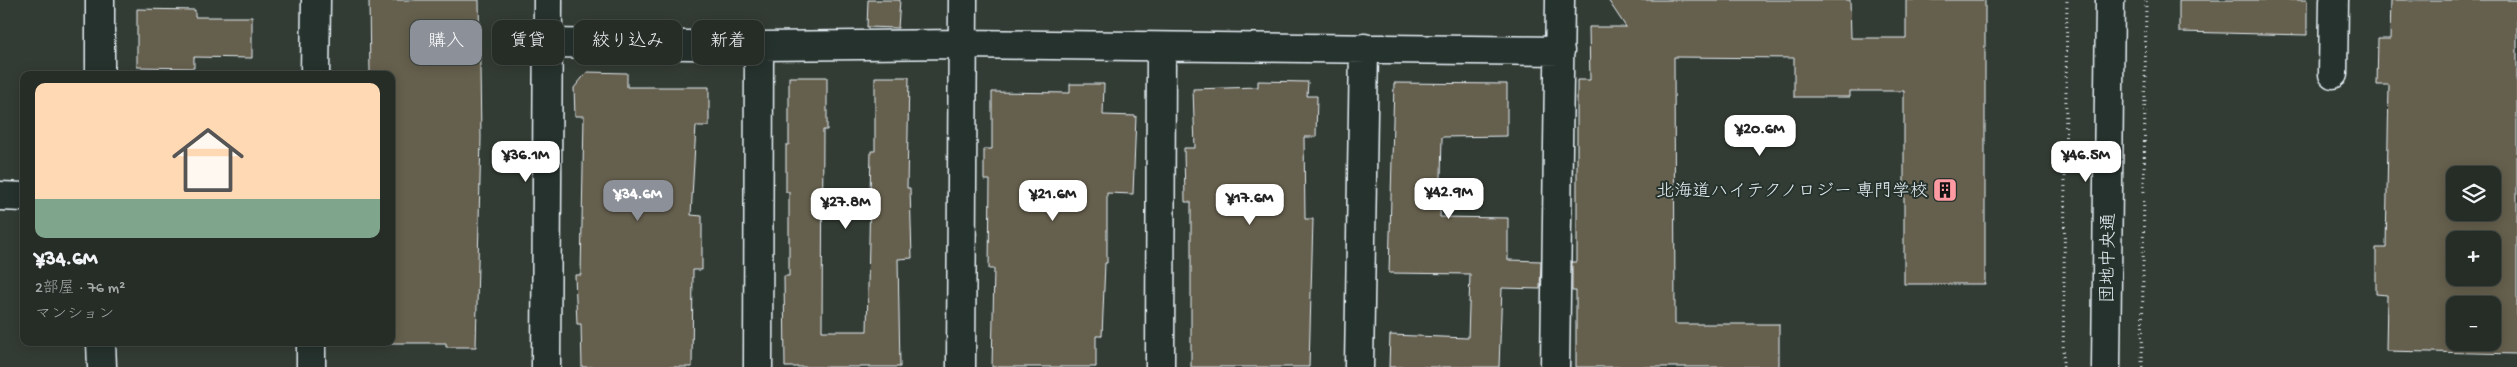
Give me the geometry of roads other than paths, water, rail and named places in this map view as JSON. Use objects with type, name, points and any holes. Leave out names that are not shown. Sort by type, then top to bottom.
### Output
[{"type":"street","points":[[100,0],[100,71]]},
{"type":"street","points":[[315,71],[316,0]]},
{"type":"street","points":[[548,0],[548,20]]},
{"type":"street","points":[[961,367],[963,0]]},
{"type":"street","points":[[1555,367],[1560,0]]},
{"type":"street","name":"団地中央通","points":[[2106,367],[2110,0]]},
{"type":"street","points":[[2333,74],[2334,0]]},
{"type":"street","points":[[564,44],[692,45]]},
{"type":"street","points":[[764,46],[963,44],[1161,48],[1364,48],[1560,51]]},
{"type":"street","points":[[1160,367],[1161,48]]},
{"type":"street","points":[[1359,367],[1364,48]]},
{"type":"street","points":[[546,367],[548,65]]},
{"type":"street","points":[[758,367],[759,65]]},
{"type":"street","points":[[0,196],[20,197]]},
{"type":"street","points":[[102,346],[102,367]]},
{"type":"street","points":[[311,367],[312,346]]},
{"type":"place","name":"北海道ハイテクノロジー 専門学校","points":[[1945,190]]}]
